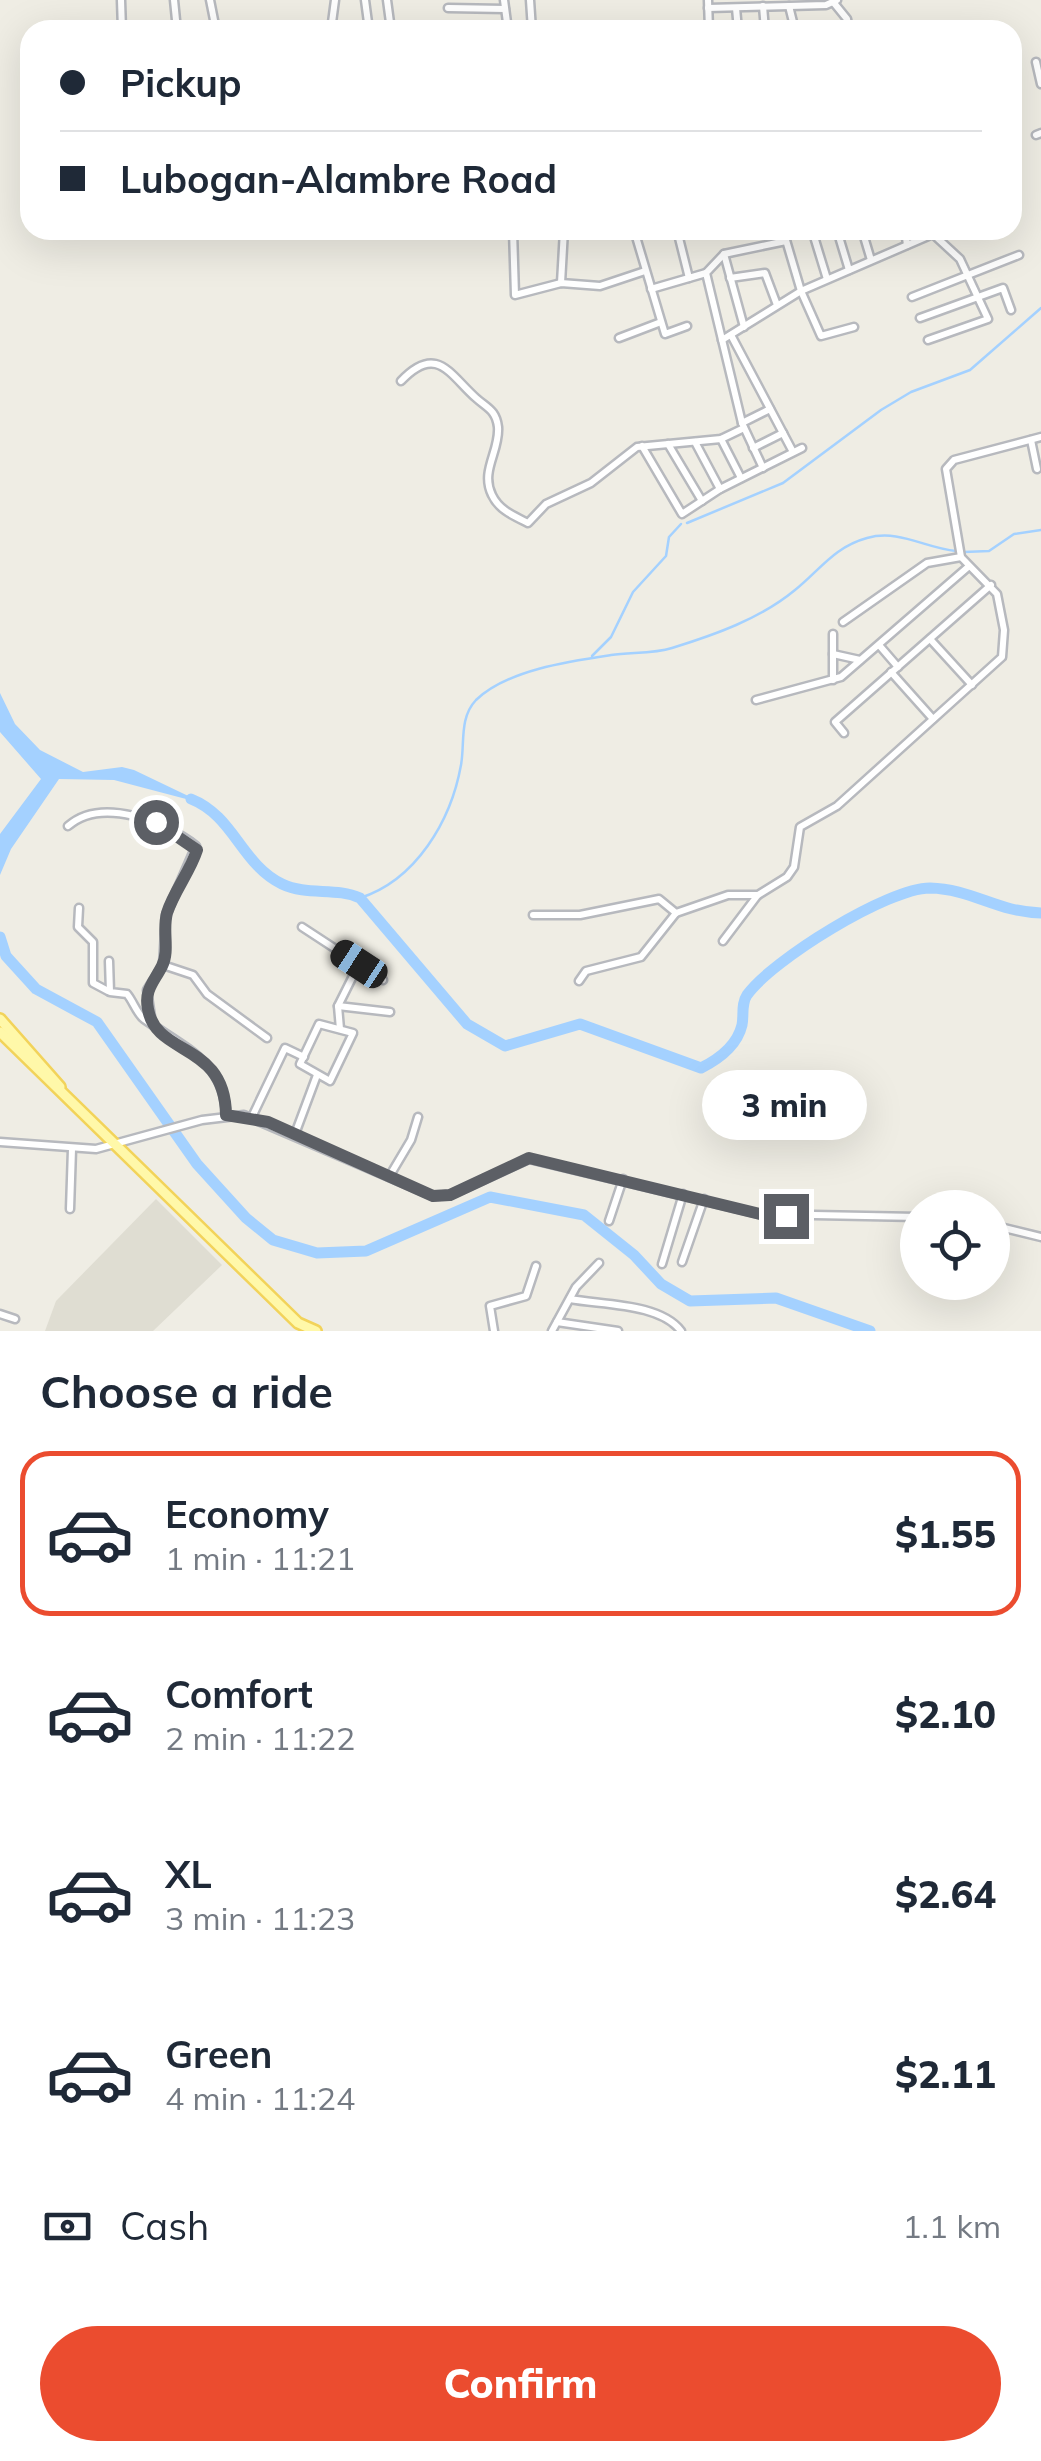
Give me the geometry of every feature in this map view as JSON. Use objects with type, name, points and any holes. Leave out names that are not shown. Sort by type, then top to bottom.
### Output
[{"type":"main road","points":[[0,1019],[60,1087]]},
{"type":"main road","points":[[0,1032],[118,1144],[298,1327],[316,1331]]},
{"type":"street","points":[[708,4],[736,8],[835,2]]},
{"type":"street","points":[[448,8],[504,5]]},
{"type":"street","points":[[763,6],[764,20]]},
{"type":"street","points":[[789,6],[792,20]]},
{"type":"street","points":[[736,8],[737,20]]},
{"type":"street","points":[[1036,62],[1041,84]]},
{"type":"street","points":[[513,240],[515,295],[560,283],[592,287],[645,271]]},
{"type":"street","points":[[560,283],[563,240]]},
{"type":"street","points":[[637,240],[664,334],[687,326]]},
{"type":"street","points":[[679,240],[688,278]]},
{"type":"street","points":[[815,240],[827,279]]},
{"type":"street","points":[[841,240],[849,270]]},
{"type":"street","points":[[865,240],[871,260]]},
{"type":"street","points":[[906,240],[907,246]]},
{"type":"street","points":[[722,340],[801,291],[921,240]]},
{"type":"street","points":[[928,340],[988,319],[960,259],[942,240]]},
{"type":"street","points":[[650,289],[706,273],[724,254],[786,241],[801,291],[821,336],[854,326]]},
{"type":"street","points":[[724,254],[744,326]]},
{"type":"street","points":[[912,297],[1018,255]]},
{"type":"street","points":[[706,273],[743,425],[763,468]]},
{"type":"street","points":[[730,278],[765,273],[778,305]]},
{"type":"street","points":[[920,318],[1002,288],[1011,310]]},
{"type":"street","points":[[619,338],[661,322]]},
{"type":"street","points":[[731,335],[793,452]]},
{"type":"street","points":[[401,381],[418,366],[438,365],[457,375],[491,408],[498,434],[489,469],[490,493],[504,511],[528,523],[546,504],[591,483],[642,446],[721,439],[770,410]]},
{"type":"street","points":[[754,448],[783,433]]},
{"type":"street","points":[[723,941],[758,895],[792,873],[804,822],[837,806],[972,685],[1004,650],[998,599],[991,585],[961,557],[948,465],[1041,437]]},
{"type":"street","points":[[721,439],[742,478]]},
{"type":"street","points":[[1030,440],[1038,469]]},
{"type":"street","points":[[694,442],[720,489]]},
{"type":"street","points":[[668,444],[702,500]]},
{"type":"street","points":[[642,446],[680,513],[802,448]]},
{"type":"street","points":[[842,622],[922,566],[961,557]]},
{"type":"street","points":[[756,700],[833,680],[968,567]]},
{"type":"street","points":[[844,733],[835,722],[991,585]]},
{"type":"street","points":[[832,634],[833,680]]},
{"type":"street","points":[[930,639],[972,685]]},
{"type":"street","points":[[879,644],[933,719]]},
{"type":"street","points":[[832,654],[861,660]]},
{"type":"street","points":[[68,826],[85,814],[112,813],[156,822],[196,846],[166,915],[163,965],[148,990],[152,1022]]},
{"type":"street","points":[[580,981],[586,970],[646,954],[676,912],[728,895],[758,895]]},
{"type":"street","points":[[532,915],[580,914],[659,899],[676,912]]},
{"type":"street","points":[[79,908],[78,928],[93,942],[93,983],[128,995],[142,1018],[218,1076],[225,1090],[226,1115]]},
{"type":"street","points":[[302,927],[383,980]]},
{"type":"street","points":[[109,961],[110,992]]},
{"type":"street","points":[[340,1029],[338,1006],[359,964]]},
{"type":"street","points":[[163,965],[193,975],[207,994],[267,1038]]},
{"type":"street","points":[[338,1006],[390,1012]]},
{"type":"street","points":[[319,1024],[354,1032],[330,1082],[300,1064],[304,1056],[319,1024]]},
{"type":"street","points":[[252,1117],[284,1048],[304,1056]]},
{"type":"street","points":[[295,1134],[316,1075]]},
{"type":"street","points":[[0,1142],[72,1149],[118,1144],[226,1115],[252,1117],[442,1196],[529,1158],[771,1216],[900,1217]]},
{"type":"street","points":[[389,1177],[411,1140],[418,1117]]},
{"type":"street","points":[[70,1209],[72,1149]]},
{"type":"street","points":[[609,1220],[623,1179]]},
{"type":"street","points":[[662,1264],[683,1194]]},
{"type":"street","points":[[682,1262],[704,1199]]},
{"type":"street","points":[[1010,1229],[1041,1237]]},
{"type":"street","points":[[552,1331],[570,1299],[599,1263]]},
{"type":"street","points":[[494,1331],[490,1306],[526,1296],[536,1266]]},
{"type":"street","points":[[570,1299],[641,1310],[672,1322],[681,1331]]},
{"type":"street","points":[[0,1314],[16,1319]]},
{"type":"street","points":[[557,1322],[618,1331]]},
{"type":"shaded area","points":[[156,1199],[222,1265],[153,1331],[45,1331],[56,1301]]},
{"type":"water","points":[[0,693],[15,724],[40,750],[83,772],[122,767],[134,770],[205,804],[114,780],[59,779],[11,849],[0,875],[0,834],[41,779],[0,732]]},
{"type":"waterway","points":[[687,523],[783,483],[881,410],[911,392],[970,370],[1041,308]]},
{"type":"waterway","points":[[592,656],[611,637],[633,592],[666,556],[669,537],[681,524]]},
{"type":"waterway","points":[[964,552],[989,551],[1014,534],[1041,530]]},
{"type":"waterway","points":[[360,898],[398,878],[428,846],[456,786],[467,715],[476,700],[504,681],[577,660],[665,650],[720,632],[781,600],[836,553],[867,538],[901,537],[956,551]]},
{"type":"waterway","points":[[191,799],[218,817],[257,865],[282,884],[360,898],[467,1024],[505,1046],[580,1024],[701,1068],[732,1045],[742,1025],[745,998],[760,980],[832,928],[887,900],[911,891],[945,889],[1011,909],[1041,913]]},
{"type":"waterway","points":[[0,937],[6,956],[36,989],[97,1022],[197,1164],[246,1218],[273,1240],[317,1253],[366,1251],[490,1197],[584,1215],[634,1255],[661,1284],[690,1301],[776,1298],[870,1331]]},
{"type":"route","points":[[156,822],[194,844],[197,852],[166,915],[166,953],[148,990],[148,1010],[157,1028],[195,1054],[218,1076],[225,1090],[226,1115],[268,1122],[433,1196],[450,1195],[529,1158],[760,1214],[786,1216]]}]
